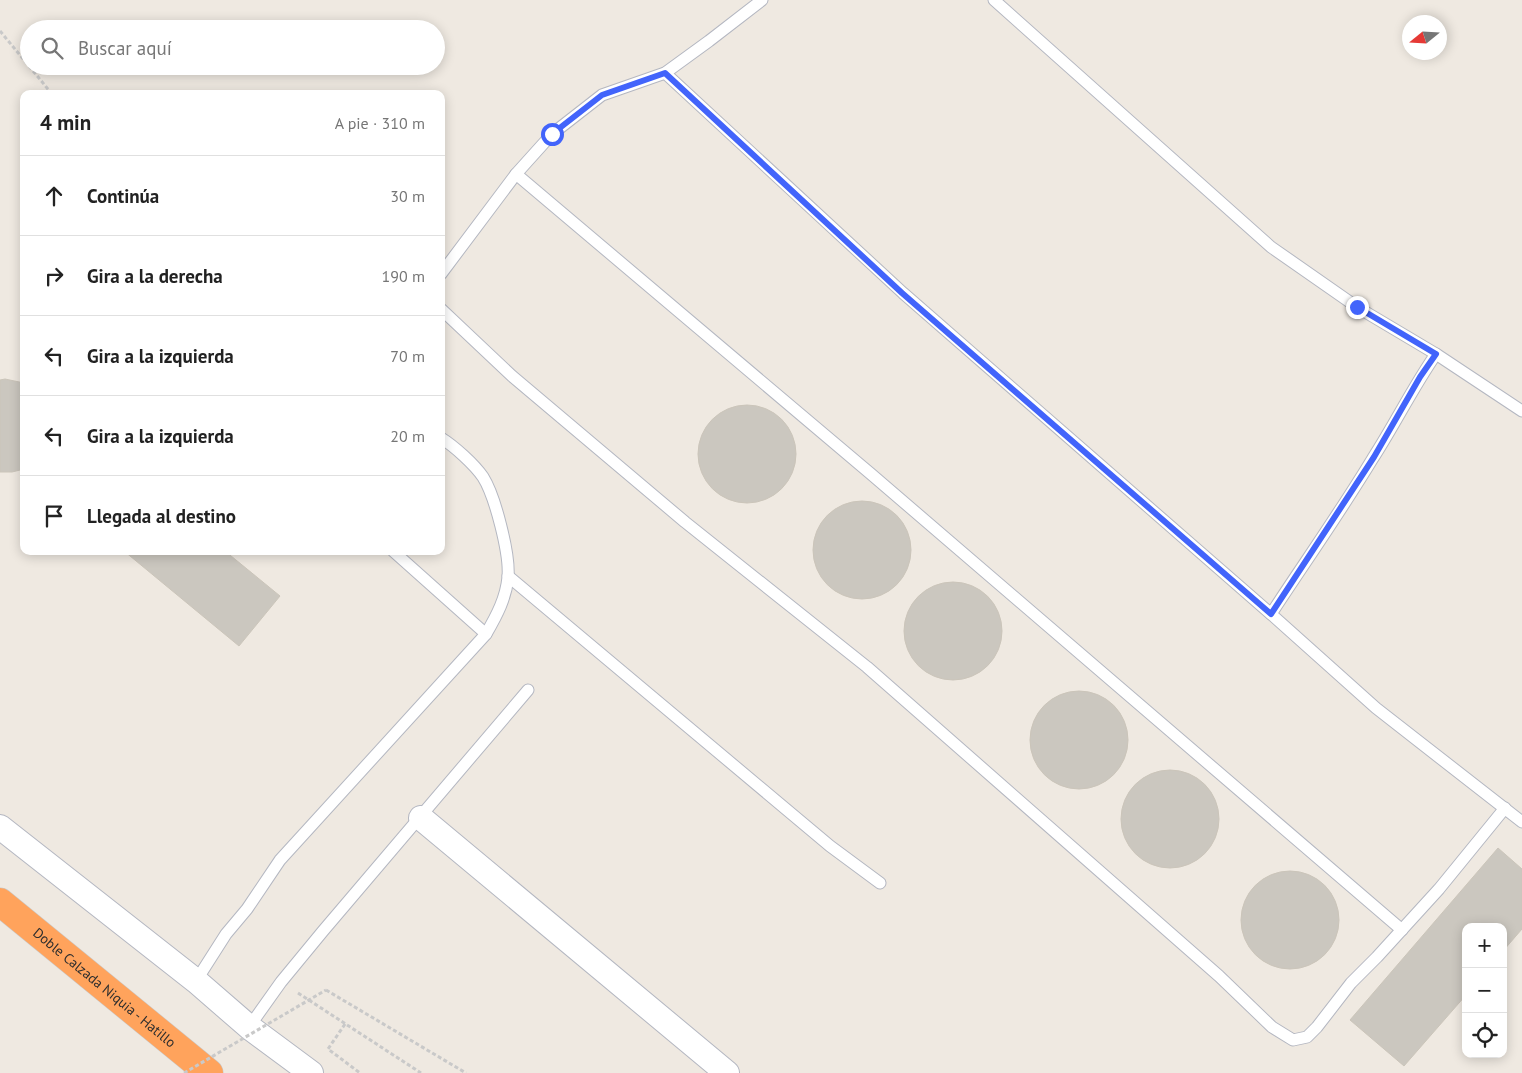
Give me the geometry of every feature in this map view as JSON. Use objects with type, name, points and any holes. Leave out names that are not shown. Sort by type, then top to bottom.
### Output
[{"type":"highway","name":"Doble Calzada Niquia - Hatillo","points":[[0,902],[209,1073]]},
{"type":"street","points":[[421,818],[727,1073]]},
{"type":"street","points":[[0,827],[196,981],[249,1027],[311,1073]]},
{"type":"lane","points":[[445,269],[516,174],[552,134],[602,95],[665,73],[762,0]]},
{"type":"lane","points":[[994,0],[1271,248],[1357,307],[1436,354],[1522,411]]},
{"type":"lane","points":[[665,73],[902,293],[1271,614],[1376,708],[1522,822]]},
{"type":"lane","points":[[516,174],[886,487],[1402,930]]},
{"type":"lane","points":[[445,313],[512,376],[685,522],[866,667],[1219,976],[1272,1027],[1292,1040],[1307,1037],[1317,1027],[1351,982],[1439,889],[1506,808]]},
{"type":"lane","points":[[1271,614],[1364,473],[1420,377],[1436,354]]},
{"type":"lane","points":[[196,981],[226,934],[247,909],[280,860],[486,634],[502,606],[508,576],[506,548],[496,509],[483,478],[453,445],[445,440]]},
{"type":"lane","points":[[397,555],[486,634]]},
{"type":"lane","points":[[508,576],[822,840],[880,883]]},
{"type":"lane","points":[[249,1027],[281,982],[528,690]]},
{"type":"path","points":[[0,31],[20,55]]},
{"type":"path","points":[[36,75],[49,90]]},
{"type":"path","points":[[281,982],[421,1073]]},
{"type":"path","points":[[184,1073],[326,990],[466,1073]]},
{"type":"path","points":[[345,1024],[328,1049],[360,1073]]},
{"type":"building","points":[[5,379],[20,382],[20,470],[12,472],[0,472],[0,380]]},
{"type":"building","points":[[747,405],[757,406],[774,413],[788,427],[795,444],[795,464],[788,481],[774,495],[757,502],[747,503],[737,502],[720,495],[706,481],[699,464],[698,454],[699,444],[706,427],[720,413],[737,406]]},
{"type":"building","points":[[862,501],[872,502],[889,509],[903,523],[910,540],[910,560],[903,577],[889,591],[872,598],[862,599],[852,598],[835,591],[821,577],[814,560],[813,550],[814,540],[821,523],[835,509],[852,502]]},
{"type":"building","points":[[129,555],[230,555],[280,596],[239,646]]},
{"type":"building","points":[[953,582],[963,583],[980,590],[994,604],[1001,621],[1001,641],[994,658],[980,672],[963,679],[953,680],[943,679],[926,672],[912,658],[905,641],[904,631],[905,621],[912,604],[926,590],[943,583]]},
{"type":"building","points":[[1079,691],[1089,692],[1106,699],[1120,713],[1127,730],[1127,750],[1120,767],[1106,781],[1089,788],[1079,789],[1069,788],[1052,781],[1038,767],[1031,750],[1030,740],[1031,730],[1038,713],[1052,699],[1069,692]]},
{"type":"building","points":[[1170,770],[1189,774],[1205,784],[1215,800],[1219,819],[1215,838],[1205,854],[1189,864],[1170,868],[1151,864],[1135,854],[1125,838],[1121,819],[1125,800],[1135,784],[1151,774]]},
{"type":"building","points":[[1498,848],[1522,869],[1522,929],[1507,946],[1507,923],[1462,923],[1462,1000],[1404,1066],[1350,1020]]},
{"type":"building","points":[[1290,871],[1300,872],[1317,879],[1331,893],[1338,910],[1338,930],[1331,947],[1317,961],[1300,968],[1290,969],[1280,968],[1263,961],[1249,947],[1242,930],[1241,920],[1242,910],[1249,893],[1263,879],[1280,872]]},
{"type":"route","points":[[552,134],[602,95],[665,73],[902,293],[1271,614],[1343,506],[1374,457],[1420,377],[1436,354],[1357,307]]}]
